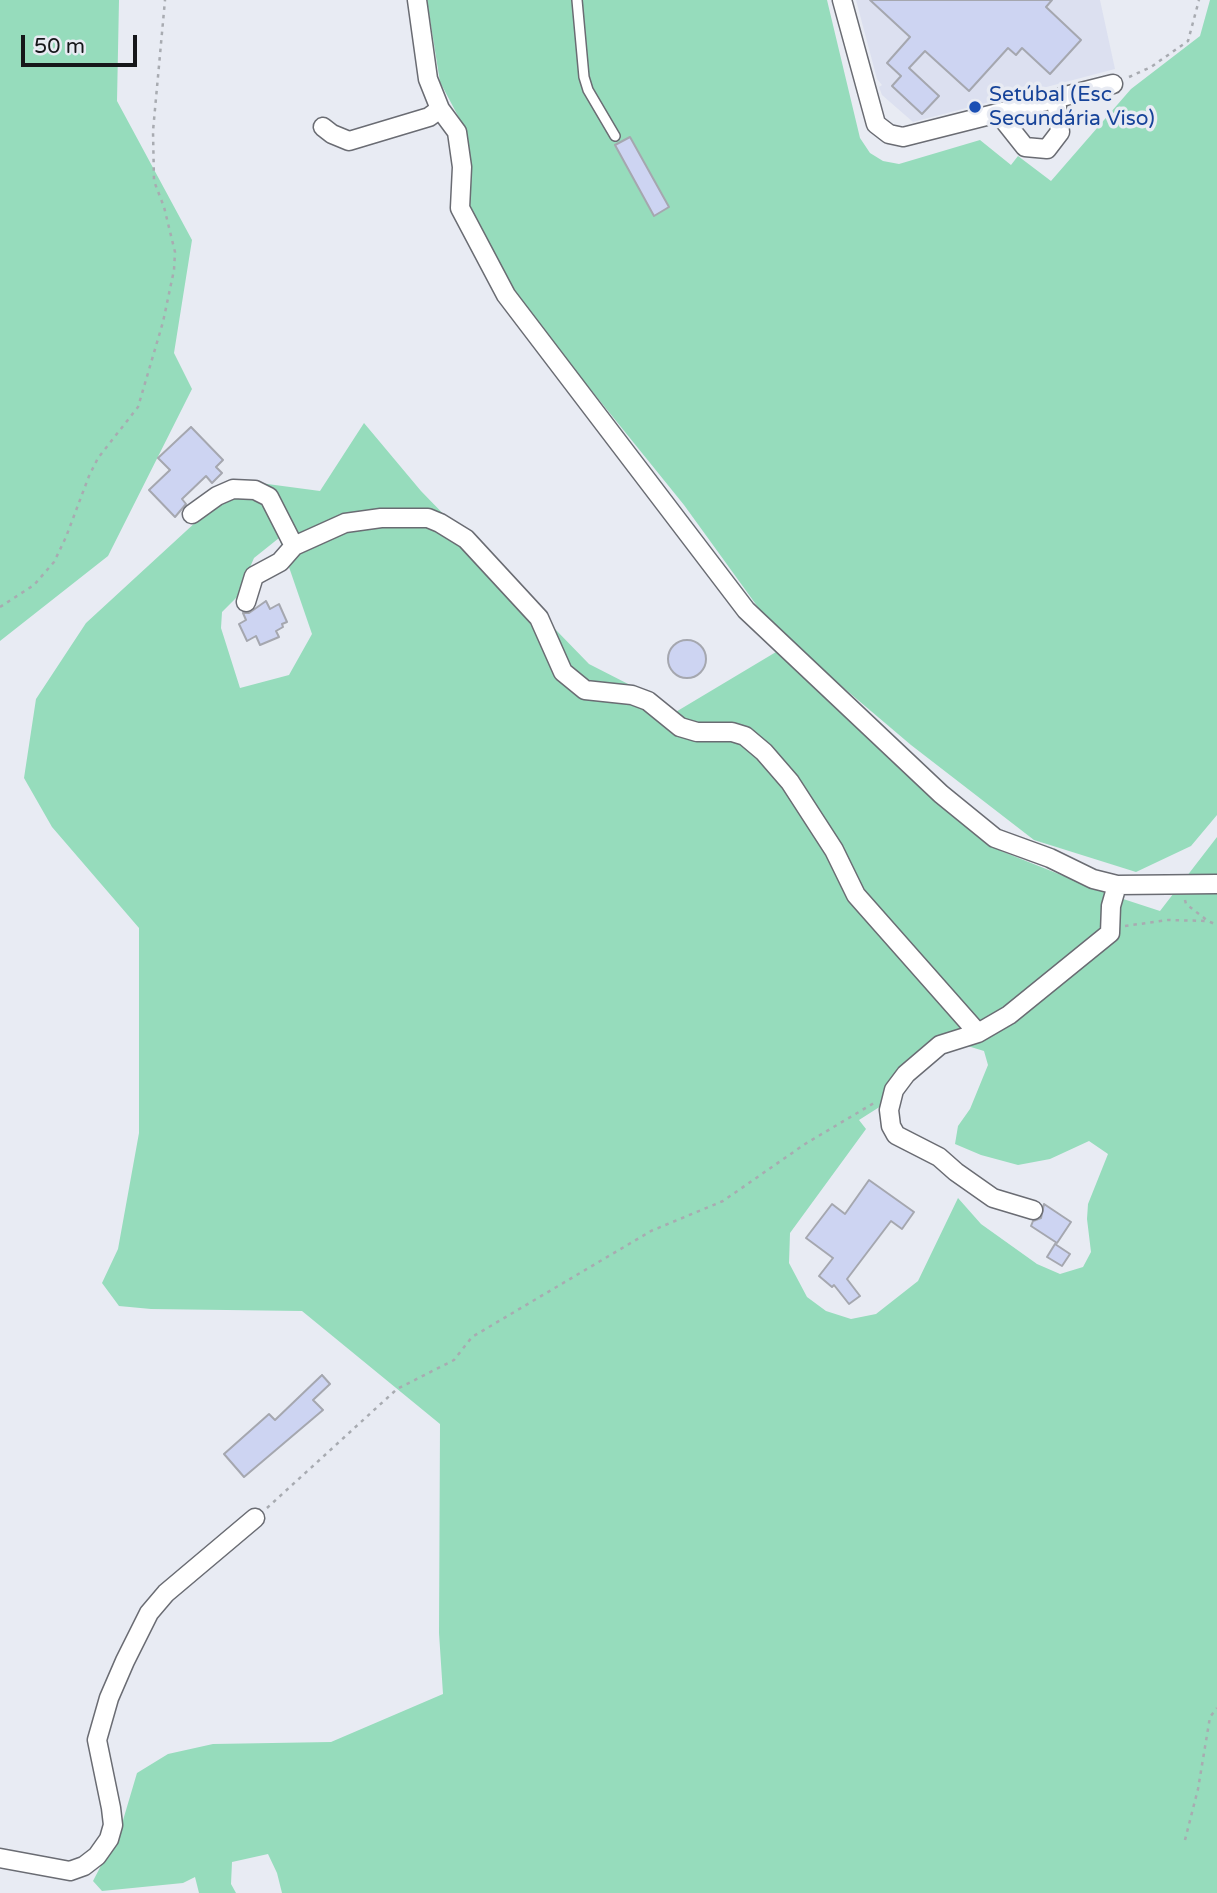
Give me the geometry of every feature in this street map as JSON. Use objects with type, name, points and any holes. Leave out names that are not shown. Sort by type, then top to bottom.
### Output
[{"type":"street","points":[[417,0],[428,79],[440,109],[457,132],[462,167],[460,208],[506,295],[746,610],[941,794],[995,838],[1050,858],[1093,879],[1117,885],[1217,884]]},
{"type":"street","points":[[842,0],[876,124],[889,134],[903,137],[1113,84]]},
{"type":"street","points":[[998,113],[1025,147],[1047,149],[1060,132],[1056,99]]},
{"type":"street","points":[[323,127],[349,141],[429,117],[440,109]]},
{"type":"street","points":[[191,514],[217,495],[233,489],[255,490],[270,498],[294,546]]},
{"type":"street","points":[[246,602],[254,576],[280,562],[294,546],[345,523],[393,518],[428,518],[440,523],[466,539],[539,618],[563,672],[585,691],[632,695],[648,701],[680,727],[697,732],[732,732],[745,736],[764,752],[790,782],[834,850],[856,895],[978,1033]]},
{"type":"street","points":[[1033,1210],[993,1198],[939,1157],[896,1135],[891,1126],[889,1110],[894,1090],[906,1074],[940,1045],[978,1033],[1009,1015],[1110,933],[1111,906],[1117,885]]},
{"type":"street","points":[[0,1858],[70,1871],[84,1866],[97,1856],[109,1839],[113,1825],[97,1740],[109,1698],[125,1661],[149,1613],[166,1592],[255,1518]]},
{"type":"lane","points":[[577,0],[583,77],[615,136]]},
{"type":"path","points":[[0,607],[34,585],[54,562],[98,458],[138,407],[163,323],[175,252],[164,207],[154,181],[153,131],[165,0]]},
{"type":"path","points":[[1113,84],[1150,67],[1188,41],[1199,0]]},
{"type":"path","points":[[1181,884],[1186,904],[1217,925]]},
{"type":"path","points":[[1110,933],[1130,923],[1208,921]]},
{"type":"path","points":[[255,1518],[397,1389],[454,1360],[472,1337],[651,1231],[723,1201],[805,1144],[894,1090]]},
{"type":"path","points":[[1185,1840],[1198,1789],[1210,1717],[1217,1708]]},
{"type":"shaded area","points":[[856,0],[1100,0],[1115,69],[913,122],[882,95],[879,87],[882,85],[877,79]]},
{"type":"green space","points":[[0,0],[119,0],[117,101],[192,240],[174,353],[192,389],[108,556],[0,641]]},
{"type":"green space","points":[[427,0],[827,0],[860,138],[870,153],[883,161],[899,164],[980,140],[1011,165],[1018,156],[1051,181],[1131,89],[1200,36],[1210,0],[1217,0],[1217,815],[1191,846],[1136,872],[1034,840],[911,745],[773,628],[684,505],[500,274],[467,207],[466,131],[440,82]]},
{"type":"green space","points":[[364,423],[421,491],[589,664],[634,687],[674,713],[776,652],[937,803],[1001,851],[1114,896],[1160,911],[1217,837],[1217,1893],[282,1893],[268,1854],[232,1862],[231,1884],[236,1893],[199,1893],[195,1877],[183,1883],[102,1891],[93,1881],[121,1827],[137,1773],[168,1754],[213,1744],[331,1742],[443,1694],[439,1633],[440,1424],[302,1311],[151,1309],[119,1306],[102,1283],[118,1249],[139,1133],[139,928],[52,827],[24,778],[36,699],[86,623],[210,509],[260,483],[320,491]],"holes":[[[279,538],[312,634],[289,675],[240,688],[221,628],[222,612],[237,597],[254,558]],[[961,1044],[984,1051],[988,1065],[970,1109],[958,1126],[955,1144],[981,1155],[1018,1165],[1050,1159],[1089,1141],[1108,1154],[1088,1204],[1091,1252],[1083,1267],[1060,1274],[1037,1264],[981,1224],[958,1198],[918,1281],[876,1314],[851,1319],[826,1311],[807,1297],[789,1263],[790,1233],[866,1129],[859,1120],[903,1092],[916,1072]]]},
{"type":"building","points":[[870,0],[1052,0],[1046,7],[1081,40],[1050,74],[1022,48],[1016,55],[1008,48],[969,91],[925,51],[909,68],[939,96],[922,114],[892,86],[901,76],[887,63],[910,37]]},
{"type":"building","points":[[630,137],[669,207],[654,216],[615,145]]},
{"type":"building","points":[[191,427],[223,460],[216,467],[222,473],[212,483],[206,476],[182,499],[186,504],[175,517],[149,490],[170,470],[158,458]]},
{"type":"building","points":[[266,601],[270,609],[279,604],[287,622],[276,631],[279,637],[260,645],[256,636],[247,641],[239,624],[246,620],[243,613],[249,613]]},
{"type":"building","points":[[687,640],[700,646],[706,659],[700,672],[687,678],[674,672],[668,659],[674,646]]},
{"type":"building","points":[[869,1180],[914,1212],[902,1229],[891,1221],[847,1279],[860,1296],[849,1304],[834,1285],[832,1287],[819,1276],[833,1258],[806,1238],[832,1204],[845,1214]]},
{"type":"building","points":[[1044,1204],[1071,1222],[1057,1243],[1031,1226],[1033,1221],[1041,1218]]},
{"type":"building","points":[[1055,1244],[1070,1254],[1062,1266],[1047,1257]]},
{"type":"building","points":[[322,1375],[330,1384],[313,1400],[323,1410],[244,1477],[224,1454],[269,1414],[275,1420]]},
{"type":"place","name":"Setúbal (Esc Secundária Viso)","points":[[975,107]]}]
